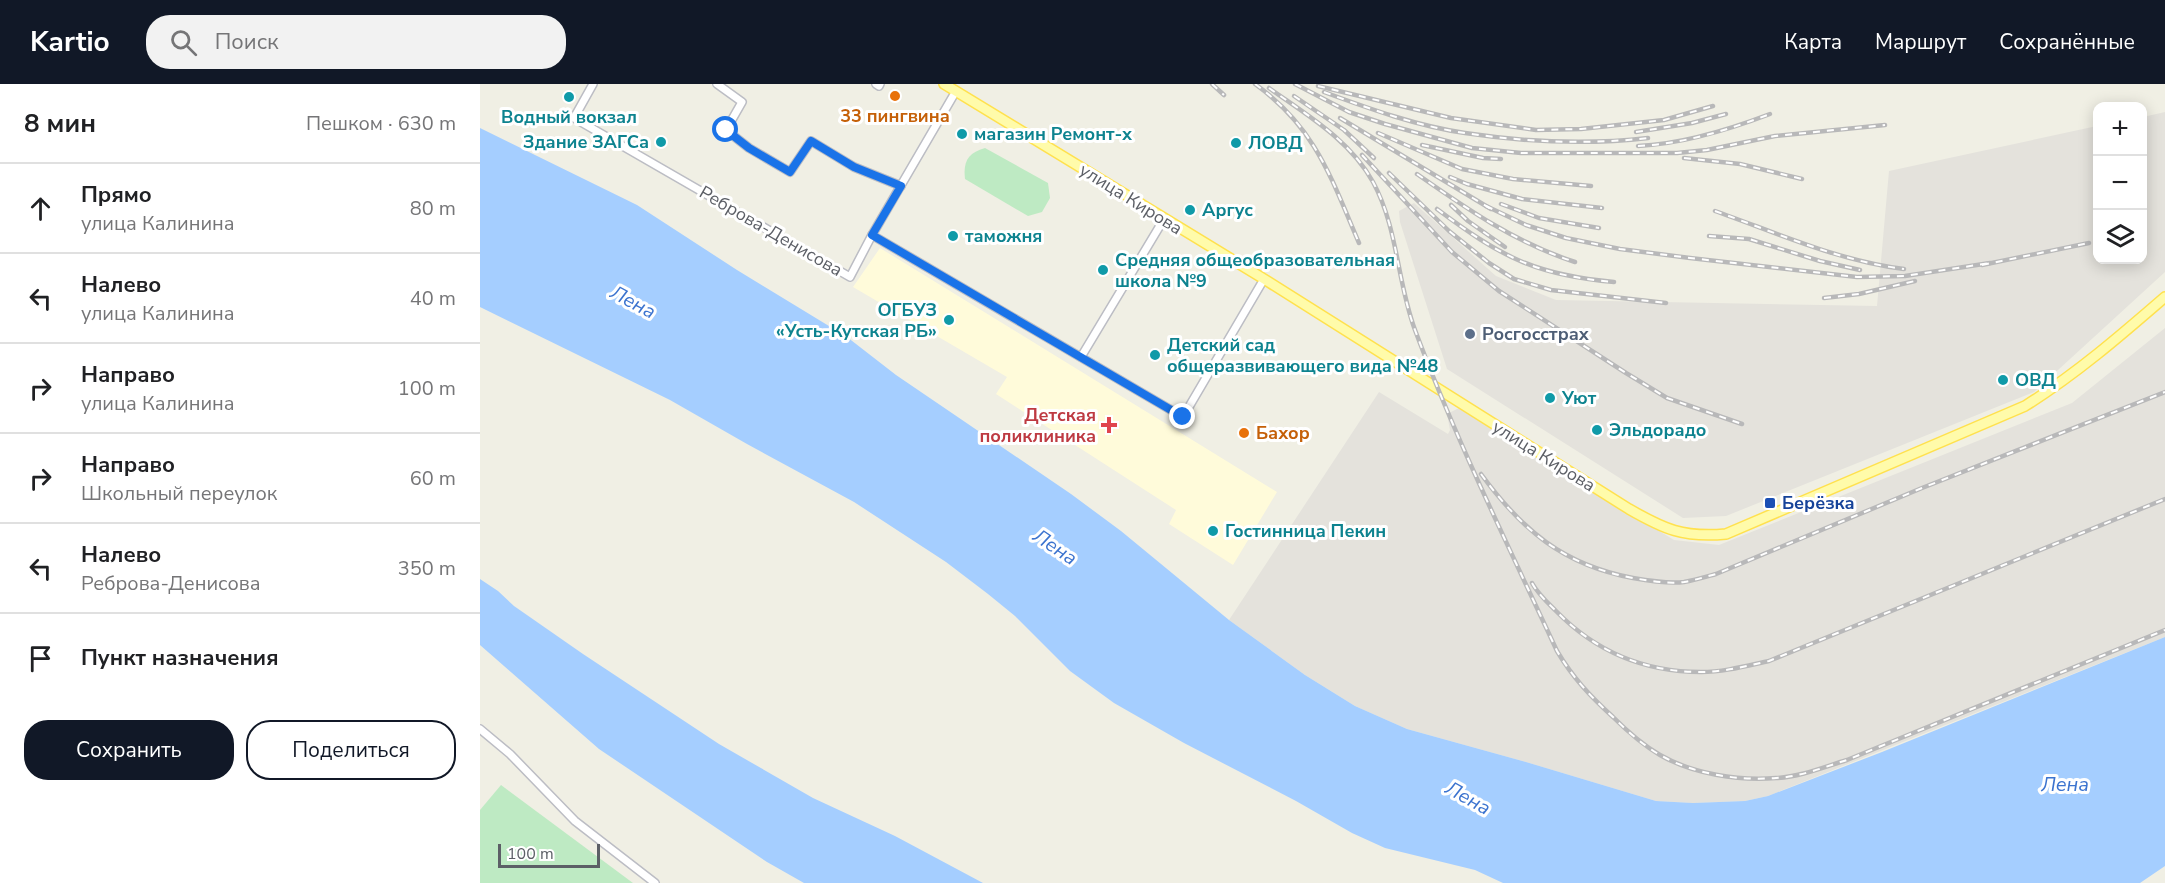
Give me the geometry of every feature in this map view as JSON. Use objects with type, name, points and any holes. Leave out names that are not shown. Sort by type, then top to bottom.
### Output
[{"type":"main road","name":"улица Кирова","points":[[944,84],[1264,279],[1629,509],[1662,528],[1684,534],[1707,536],[1726,534],[2025,406],[2056,387],[2096,357],[2165,297]]},
{"type":"street","name":"Реброва-Денисова","points":[[593,84],[574,118],[850,277],[872,235]]},
{"type":"street","points":[[717,84],[742,102],[726,130],[749,148],[790,172],[811,141],[854,167],[901,186]]},
{"type":"street","points":[[956,91],[872,235],[1183,417],[1264,279]]},
{"type":"street","points":[[1081,357],[1164,219]]},
{"type":"street","points":[[480,729],[510,754],[574,821],[655,883]]},
{"type":"shaded area","points":[[2165,112],[2165,272],[2034,392],[1726,516],[1683,518],[1447,369],[1400,222],[1399,211],[1414,203],[1496,276],[1556,300],[1877,306],[1889,171],[2093,127],[2093,264],[2147,264],[2147,116]]},
{"type":"shaded area","points":[[880,248],[1277,492],[1233,565],[1169,524],[1176,510],[996,394],[1007,377],[853,287]]},
{"type":"shaded area","points":[[2165,328],[2165,637],[1768,796],[1745,801],[1693,803],[1656,801],[1407,729],[1355,706],[1305,675],[1229,620],[1379,392],[1448,434],[1450,430],[1447,414],[1459,408],[1674,540],[1719,545],[2072,403]]},
{"type":"green space","points":[[985,148],[1048,183],[1050,198],[1042,212],[1028,216],[965,179],[968,159],[974,152]]},
{"type":"green space","points":[[501,785],[633,883],[480,883],[480,810]]},
{"type":"water","name":"Лена","points":[[480,128],[637,205],[737,270],[847,337],[896,375],[1071,494],[1121,531],[1229,620],[1305,675],[1355,706],[1407,729],[1656,801],[1693,803],[1745,801],[1768,796],[1882,752],[2165,637],[2165,866],[2140,883],[1503,883],[1475,870],[1385,848],[1352,833],[1114,703],[1070,671],[1015,616],[988,594],[946,562],[854,502],[670,400],[480,307]]},
{"type":"water","points":[[480,579],[514,606],[583,654],[719,744],[813,798],[895,836],[983,883],[804,883],[767,862],[599,749],[480,645]]},
{"type":"railway","points":[[1212,84],[1224,95]]},
{"type":"railway","points":[[1255,84],[1293,118],[1307,137],[1330,176],[1359,243]]},
{"type":"railway","points":[[1295,84],[1349,112],[1385,124],[1472,148],[1521,153],[1677,153],[1707,150],[1775,136],[1885,125]]},
{"type":"railway","points":[[1318,86],[1451,118],[1536,130],[1581,129],[1664,120],[1713,106]]},
{"type":"railway","points":[[1269,88],[1327,129],[1352,153],[1373,182],[1388,218],[1409,312],[1431,371],[1483,492],[1557,651],[1597,702],[1635,738],[1660,755],[1687,767],[1731,777],[1761,779],[1803,774],[1847,760],[2165,630]]},
{"type":"railway","points":[[1324,92],[1376,111],[1465,133],[1510,139],[1556,141],[1648,138]]},
{"type":"railway","points":[[1294,96],[1344,130],[1374,158]]},
{"type":"railway","points":[[1636,132],[1692,123],[1726,114]]},
{"type":"railway","points":[[1638,146],[1705,135],[1770,114]]},
{"type":"railway","points":[[1340,118],[1491,209]]},
{"type":"railway","points":[[1378,133],[1462,169],[1513,179],[1591,186]]},
{"type":"railway","points":[[1422,145],[1483,158],[1501,159]]},
{"type":"railway","points":[[1362,155],[1452,252],[1499,291],[1667,398],[1742,424]]},
{"type":"railway","points":[[1684,158],[1740,164],[1802,179]]},
{"type":"railway","points":[[1389,173],[1449,231],[1489,263],[1514,279],[1551,290],[1666,303]]},
{"type":"railway","points":[[1417,174],[1512,235],[1575,262]]},
{"type":"railway","points":[[1450,177],[1522,199],[1602,208]]},
{"type":"railway","points":[[1501,204],[1539,218],[1599,228]]},
{"type":"railway","points":[[1451,205],[1468,221],[1505,247]]},
{"type":"railway","points":[[1486,206],[1526,225],[1566,238],[1620,249],[1857,277],[1905,276],[1990,263]]},
{"type":"railway","points":[[1437,209],[1480,239],[1519,260],[1561,274],[1614,282]]},
{"type":"railway","points":[[1715,211],[1832,253],[1904,269]]},
{"type":"railway","points":[[1709,236],[1749,239],[1820,261],[1860,270]]},
{"type":"railway","points":[[1982,265],[2089,243]]},
{"type":"railway","points":[[1824,298],[1859,294],[1915,281]]},
{"type":"railway","points":[[1481,474],[1512,512],[1546,542],[1565,554],[1585,564],[1633,578],[1684,582],[1716,574],[1922,488],[2165,392]]},
{"type":"railway","points":[[1532,583],[1543,598],[1571,625],[1604,648],[1640,663],[1660,668],[1680,671],[1718,671],[1769,661],[2165,499]]},
{"type":"place","name":"33 пингвина","points":[[895,96]]},
{"type":"place","name":"Водный вокзал","points":[[569,97]]},
{"type":"place","name":"магазин Ремонт-х","points":[[962,134]]},
{"type":"place","name":"Здание ЗАГСа","points":[[661,142]]},
{"type":"place","name":"ЛОВД","points":[[1236,143]]},
{"type":"place","name":"Аргус","points":[[1190,210]]},
{"type":"place","name":"таможня","points":[[953,236]]},
{"type":"place","name":"Средняя общеобразовательная школа №9","points":[[1103,270]]},
{"type":"place","name":"ОГБУЗ «Усть-Кутская РБ»","points":[[949,320]]},
{"type":"place","name":"Росгосстрах","points":[[1470,334]]},
{"type":"place","name":"Детский сад общеразвивающего вида №48","points":[[1155,355]]},
{"type":"place","name":"ОВД","points":[[2003,380]]},
{"type":"place","name":"Уют","points":[[1550,398]]},
{"type":"place","name":"Детская поликлиника","points":[[1109,425]]},
{"type":"place","name":"Эльдорадо","points":[[1597,430]]},
{"type":"place","name":"Бахор","points":[[1244,433]]},
{"type":"place","name":"Берёзка","points":[[1770,503]]},
{"type":"place","name":"Гостинница Пекин","points":[[1213,531]]},
{"type":"route","points":[[726,130],[749,148],[790,172],[811,141],[854,167],[901,186],[872,235],[1183,417]]}]
